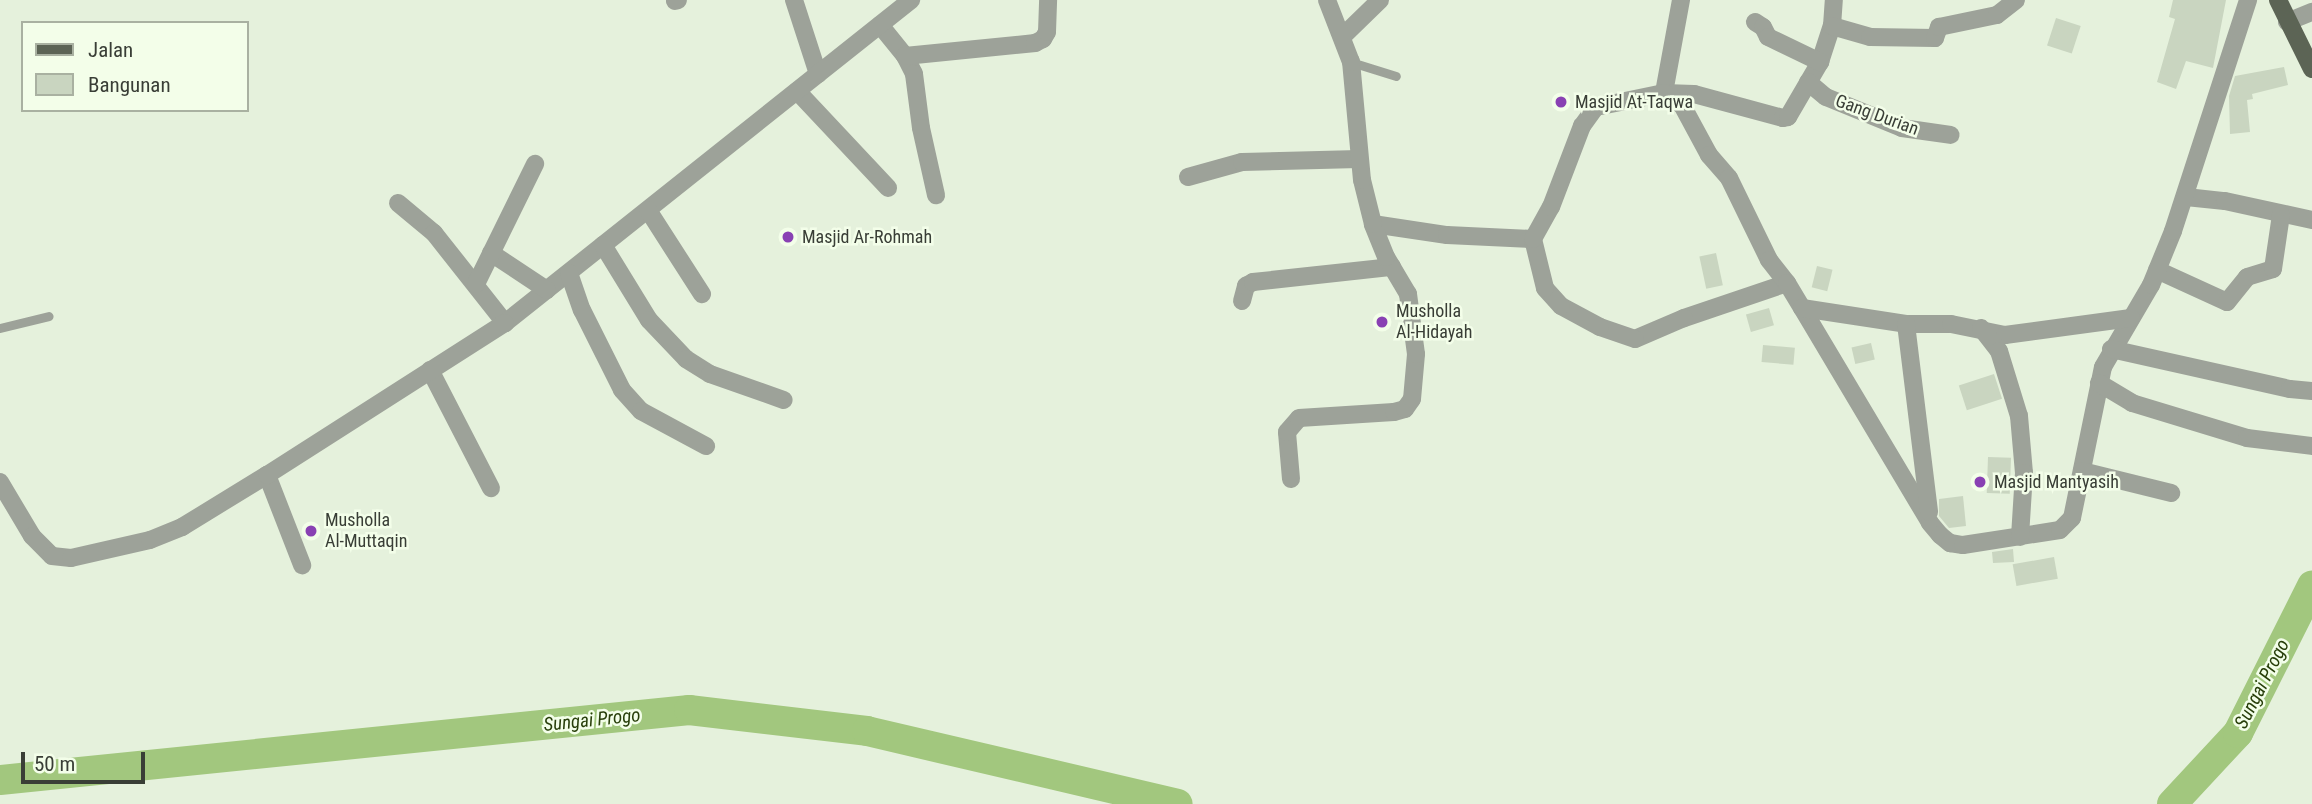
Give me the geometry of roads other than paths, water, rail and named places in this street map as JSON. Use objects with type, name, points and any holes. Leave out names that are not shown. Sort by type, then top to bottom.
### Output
[{"type":"main road","points":[[2278,0],[2312,69]]},
{"type":"street","points":[[794,0],[818,74]]},
{"type":"street","points":[[0,482],[42,549],[52,556],[71,558],[165,535],[267,475],[505,323],[911,0]]},
{"type":"street","points":[[905,56],[1035,43],[1043,39],[1047,32],[1048,0]]},
{"type":"street","points":[[1291,479],[1287,432],[1298,418],[1405,409],[1412,399],[1416,354],[1414,323],[1408,294],[1392,267],[1373,224],[1359,159],[1351,62],[1327,0]]},
{"type":"street","points":[[1342,37],[1380,0]]},
{"type":"street","points":[[1664,93],[1681,0]]},
{"type":"street","points":[[1787,284],[1684,318],[1635,339],[1600,327],[1561,306],[1545,288],[1533,239],[1551,207],[1582,126],[1596,107],[1664,93],[1694,94],[1783,118],[1788,117],[1820,62],[1832,26],[1834,0]]},
{"type":"street","points":[[1832,26],[1870,37],[1934,38],[1939,27],[1997,15],[2016,0]]},
{"type":"street","points":[[1664,93],[1682,105],[1709,155],[1729,178],[1769,260],[1802,307],[1930,523],[1950,543],[1962,545],[2020,537],[2060,530],[2072,518],[2099,383],[2111,349],[2157,270],[2186,197],[2248,0]]},
{"type":"street","points":[[2287,22],[2312,12]]},
{"type":"street","points":[[1755,22],[1763,27],[1768,37],[1820,62]]},
{"type":"street","points":[[880,25],[905,56],[914,74],[921,128],[936,195]]},
{"type":"street","name":"Gang Durian","points":[[1808,82],[1826,97],[1902,128],[1951,135]]},
{"type":"street","points":[[797,91],[888,188]]},
{"type":"street","points":[[1188,177],[1242,162],[1359,159]]},
{"type":"street","points":[[476,284],[534,164]]},
{"type":"street","points":[[2186,197],[2225,201],[2312,220]]},
{"type":"street","points":[[398,203],[434,233],[505,323]]},
{"type":"street","points":[[648,210],[702,294]]},
{"type":"street","points":[[2157,270],[2227,302],[2247,277],[2273,269],[2281,215]]},
{"type":"street","points":[[1373,224],[1447,235],[1533,239]]},
{"type":"street","points":[[603,245],[649,320],[686,359],[710,374],[784,400]]},
{"type":"street","points":[[491,253],[547,290]]},
{"type":"street","points":[[1242,301],[1246,286],[1253,282],[1392,267]]},
{"type":"street","points":[[569,273],[582,310],[622,390],[641,411],[706,446]]},
{"type":"street","points":[[1802,307],[1906,324],[1951,324],[1981,328],[2006,335],[2131,318]]},
{"type":"street","points":[[1906,324],[1930,523]]},
{"type":"street","points":[[1981,328],[1999,351],[2019,416],[2024,473],[2020,537]]},
{"type":"street","points":[[2111,349],[2290,389],[2312,391]]},
{"type":"street","points":[[430,370],[491,488]]},
{"type":"street","points":[[2099,383],[2132,403],[2247,438],[2312,446]]},
{"type":"street","points":[[2082,471],[2171,493]]},
{"type":"street","points":[[267,475],[302,565]]},
{"type":"lane","points":[[1351,62],[1396,76]]},
{"type":"lane","points":[[0,328],[50,316]]},
{"type":"waterway","name":"Sungai Progo","points":[[2172,804],[2238,733],[2312,586]]},
{"type":"waterway","name":"Sungai Progo","points":[[0,780],[689,710],[867,731],[1178,804]]},
{"type":"place","name":"Masjid At-Taqwa","points":[[1561,102]]},
{"type":"place","name":"Masjid Ar-Rohmah","points":[[788,237]]},
{"type":"place","name":"Musholla Al-Hidayah","points":[[1382,322]]},
{"type":"place","name":"Masjid Mantyasih","points":[[1980,482]]},
{"type":"place","name":"Musholla Al-Muttaqin","points":[[311,531]]}]
